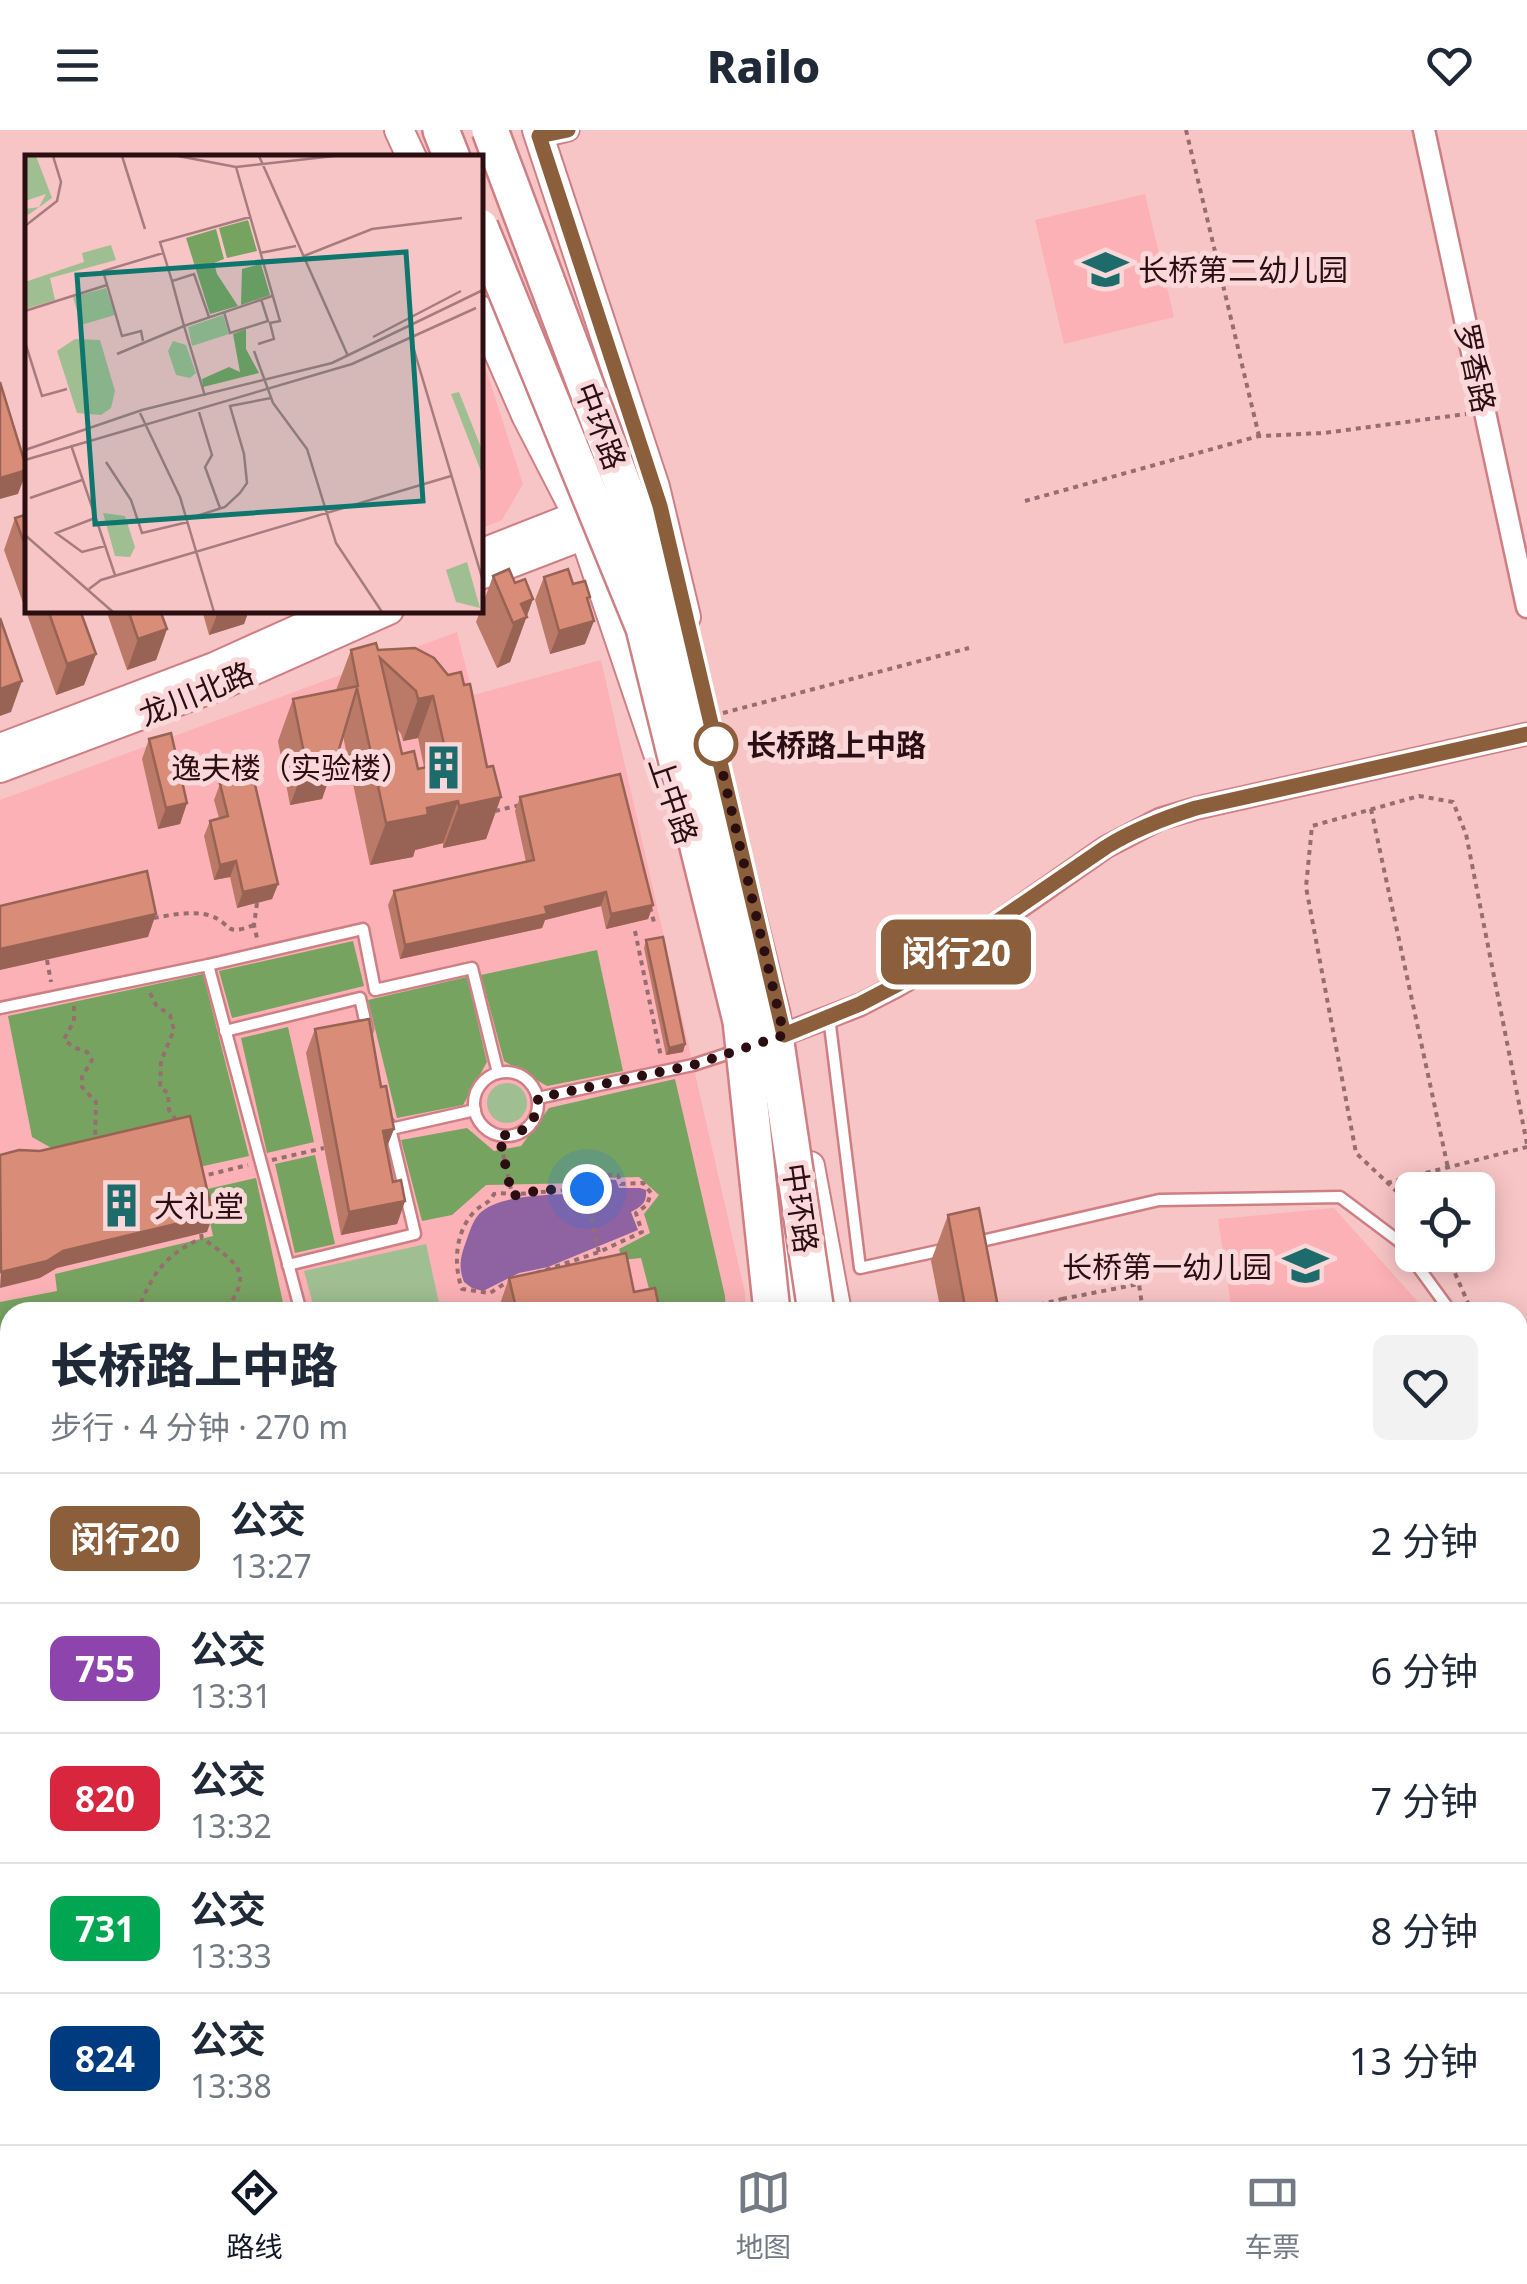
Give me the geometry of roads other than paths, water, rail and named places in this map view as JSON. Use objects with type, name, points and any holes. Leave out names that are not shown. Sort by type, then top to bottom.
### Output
[{"type":"highway","points":[[440,130],[451,155]]},
{"type":"highway","name":"中环路","points":[[490,130],[675,624],[772,1016],[815,1302]]},
{"type":"highway","name":"中环路","points":[[482,232],[644,628],[741,1021],[771,1302]]},
{"type":"main road","points":[[399,130],[411,155]]},
{"type":"main road","name":"上中路","points":[[538,133],[657,497],[784,1035],[835,1302]]},
{"type":"main road","name":"上中路","points":[[482,315],[526,415],[582,525],[743,995],[790,1302]]},
{"type":"main road","points":[[482,553],[582,525],[657,497]]},
{"type":"main road","points":[[482,574],[582,525]]},
{"type":"main road","name":"龙川北路","points":[[0,748],[214,667],[337,612]]},
{"type":"main road","name":"龙川北路","points":[[0,768],[221,685],[385,612]]},
{"type":"street","points":[[538,133],[568,130]]},
{"type":"street","name":"罗香路","points":[[1424,130],[1527,606]]},
{"type":"street","points":[[752,1046],[878,996],[929,968],[1106,847],[1160,819],[1527,734]]},
{"type":"lane","points":[[0,1008],[208,966],[363,929],[376,990],[472,968],[498,1072]]},
{"type":"lane","points":[[208,966],[298,1302]]},
{"type":"lane","points":[[225,1031],[360,998],[368,1035]]},
{"type":"lane","points":[[829,1017],[860,1268],[1159,1200],[1340,1197],[1400,1242],[1444,1302]]},
{"type":"lane","points":[[538,1098],[693,1065],[752,1046]]},
{"type":"lane","points":[[498,1072],[519,1074],[528,1080],[538,1098],[538,1109],[528,1127],[509,1136],[499,1135],[481,1124],[475,1110],[481,1084],[498,1072]]},
{"type":"lane","points":[[288,1264],[415,1234],[386,1110]]},
{"type":"lane","points":[[390,1129],[475,1110]]},
{"type":"place","name":"长桥第二幼儿园","points":[[1105,269]]},
{"type":"place","name":"长桥路上中路","points":[[716,744]]},
{"type":"place","name":"逸夫楼（实验楼）","points":[[444,767]]},
{"type":"place","name":"大礼堂","points":[[121,1205]]},
{"type":"place","name":"长桥第一幼儿园","points":[[1305,1266]]}]
